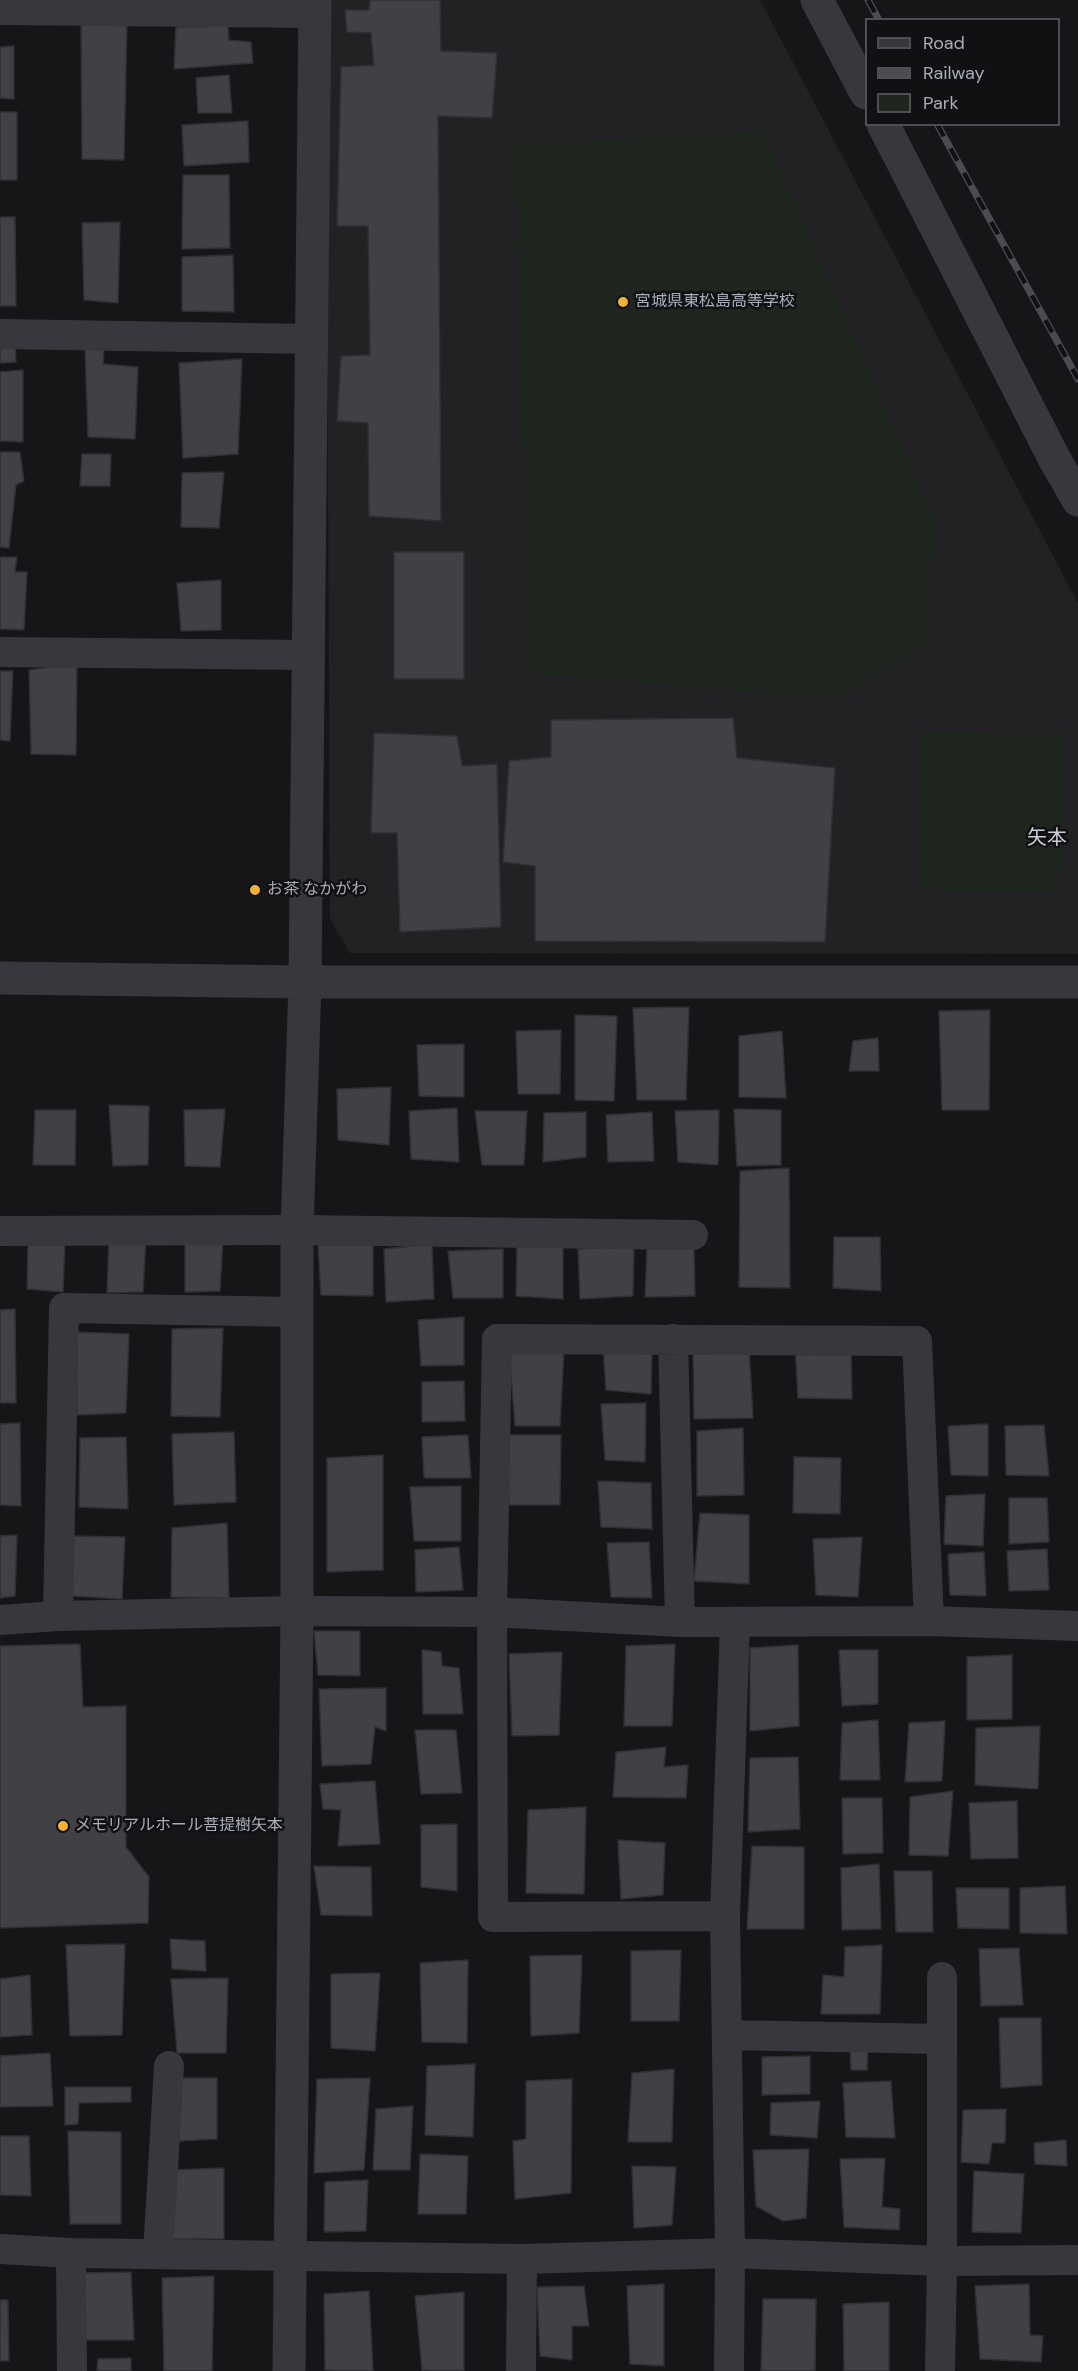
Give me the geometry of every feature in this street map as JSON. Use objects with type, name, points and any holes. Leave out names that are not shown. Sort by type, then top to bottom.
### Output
[{"type":"street","points":[[817,0],[865,89]]},
{"type":"street","points":[[0,10],[315,6],[310,655],[305,982],[297,1230],[297,1611],[289,2371]]},
{"type":"street","points":[[884,126],[1054,458],[1078,500]]},
{"type":"street","points":[[0,334],[311,339]]},
{"type":"street","points":[[0,652],[310,655]]},
{"type":"street","points":[[0,978],[305,982],[1078,982]]},
{"type":"street","points":[[0,1231],[297,1230],[693,1235]]},
{"type":"street","points":[[58,1616],[64,1308],[297,1312]]},
{"type":"street","points":[[725,1916],[493,1917],[492,1612],[497,1338],[917,1341],[929,1621]]},
{"type":"street","points":[[674,1339],[680,1622]]},
{"type":"street","points":[[0,1620],[58,1616],[297,1611],[492,1612],[680,1622],[929,1621],[1078,1626]]},
{"type":"street","points":[[729,2371],[730,2253],[725,1916],[735,1622]]},
{"type":"street","points":[[940,2371],[942,1977]]},
{"type":"street","points":[[727,2035],[942,2039]]},
{"type":"street","points":[[159,2254],[169,2066]]},
{"type":"street","points":[[0,2249],[71,2253],[522,2259],[730,2253],[942,2261],[1078,2260]]},
{"type":"street","points":[[71,2253],[72,2371]]},
{"type":"street","points":[[521,2371],[522,2259]]},
{"type":"shaded area","name":"宮城県東松島高等学校","points":[[326,0],[760,0],[1078,603],[1078,954],[350,953],[330,919]]},
{"type":"green space","points":[[763,131],[934,519],[929,642],[835,699],[530,673],[513,145]]},
{"type":"green space","points":[[917,731],[1064,734],[1060,893],[919,890]]},
{"type":"building","points":[[370,0],[440,0],[441,51],[497,53],[492,118],[438,116],[441,521],[369,516],[368,423],[337,421],[341,356],[370,355],[368,226],[337,226],[341,67],[374,65],[371,33],[347,32],[345,10],[369,10]]},
{"type":"building","points":[[81,21],[127,21],[124,160],[82,159]]},
{"type":"building","points":[[228,26],[229,40],[251,42],[253,63],[174,69],[176,27]]},
{"type":"building","points":[[14,46],[14,99],[0,98],[0,47]]},
{"type":"building","points":[[229,75],[232,113],[198,113],[196,78]]},
{"type":"building","points":[[0,112],[17,112],[17,180],[0,180]]},
{"type":"building","points":[[248,121],[249,162],[184,166],[182,125]]},
{"type":"building","points":[[183,175],[229,175],[230,248],[182,249]]},
{"type":"building","points":[[0,217],[15,217],[16,306],[0,306]]},
{"type":"building","points":[[120,222],[118,303],[84,300],[82,223]]},
{"type":"building","points":[[233,255],[234,312],[182,311],[182,257]]},
{"type":"building","points":[[15,342],[16,362],[0,363],[0,343]]},
{"type":"building","points":[[85,348],[104,350],[103,364],[138,367],[135,439],[88,437]]},
{"type":"building","points":[[242,359],[238,454],[183,458],[179,363]]},
{"type":"building","points":[[23,370],[23,442],[0,441],[0,372]]},
{"type":"building","points":[[0,452],[20,452],[24,481],[16,485],[9,548],[0,547]]},
{"type":"building","points":[[82,454],[111,454],[110,486],[80,486]]},
{"type":"building","points":[[224,472],[219,528],[181,527],[182,473]]},
{"type":"building","points":[[394,552],[464,552],[464,679],[394,679]]},
{"type":"building","points":[[0,557],[17,557],[15,572],[27,572],[24,630],[0,629]]},
{"type":"building","points":[[221,580],[221,630],[181,631],[177,583]]},
{"type":"building","points":[[77,663],[76,755],[31,754],[29,670]]},
{"type":"building","points":[[0,671],[13,671],[10,741],[0,740]]},
{"type":"building","points":[[733,718],[737,758],[835,768],[825,942],[535,941],[535,866],[503,862],[509,761],[551,757],[551,720]]},
{"type":"building","points":[[374,733],[457,736],[462,766],[497,764],[501,927],[400,932],[397,833],[371,833]]},
{"type":"building","points":[[689,1007],[686,1100],[637,1100],[633,1008]]},
{"type":"building","points":[[990,1010],[989,1110],[942,1110],[939,1011]]},
{"type":"building","points":[[575,1015],[617,1016],[614,1101],[575,1100]]},
{"type":"building","points":[[561,1030],[560,1094],[518,1094],[516,1031]]},
{"type":"building","points":[[782,1031],[786,1098],[739,1097],[739,1036]]},
{"type":"building","points":[[878,1038],[879,1071],[849,1071],[853,1041]]},
{"type":"building","points":[[464,1044],[464,1097],[419,1096],[417,1045]]},
{"type":"building","points":[[391,1087],[389,1145],[338,1140],[337,1089]]},
{"type":"building","points":[[109,1105],[149,1106],[148,1165],[113,1166]]},
{"type":"building","points":[[457,1108],[459,1162],[411,1159],[409,1111]]},
{"type":"building","points":[[225,1109],[220,1167],[185,1166],[184,1110]]},
{"type":"building","points":[[734,1109],[781,1110],[781,1165],[737,1166]]},
{"type":"building","points":[[35,1110],[76,1110],[75,1165],[33,1165]]},
{"type":"building","points":[[719,1110],[718,1165],[678,1162],[675,1111]]},
{"type":"building","points":[[475,1111],[527,1111],[524,1165],[482,1165]]},
{"type":"building","points":[[586,1112],[586,1157],[543,1162],[544,1113]]},
{"type":"building","points":[[652,1112],[654,1161],[608,1162],[606,1115]]},
{"type":"building","points":[[789,1168],[790,1288],[739,1287],[740,1171]]},
{"type":"building","points":[[109,1237],[146,1237],[143,1292],[107,1293]]},
{"type":"building","points":[[834,1237],[880,1237],[881,1291],[833,1288]]},
{"type":"building","points":[[223,1240],[220,1291],[185,1292],[185,1243]]},
{"type":"building","points":[[28,1241],[65,1241],[63,1292],[27,1289]]},
{"type":"building","points":[[373,1244],[373,1296],[321,1295],[318,1245]]},
{"type":"building","points":[[432,1244],[434,1299],[386,1302],[384,1249]]},
{"type":"building","points":[[634,1245],[633,1296],[580,1299],[578,1249]]},
{"type":"building","points":[[517,1246],[563,1246],[563,1299],[516,1296]]},
{"type":"building","points":[[503,1249],[503,1298],[453,1298],[448,1251]]},
{"type":"building","points":[[647,1249],[694,1249],[695,1296],[645,1297]]},
{"type":"building","points":[[15,1309],[16,1403],[0,1403],[0,1310]]},
{"type":"building","points":[[464,1317],[464,1365],[421,1366],[418,1320]]},
{"type":"building","points":[[223,1328],[220,1417],[171,1416],[172,1329]]},
{"type":"building","points":[[76,1332],[129,1334],[126,1413],[77,1415]]},
{"type":"building","points":[[795,1345],[851,1346],[852,1399],[798,1398]]},
{"type":"building","points":[[652,1346],[651,1394],[606,1390],[603,1347]]},
{"type":"building","points":[[693,1346],[749,1347],[753,1418],[694,1419]]},
{"type":"building","points":[[509,1349],[564,1350],[560,1426],[515,1426]]},
{"type":"building","points":[[464,1381],[465,1421],[422,1422],[422,1382]]},
{"type":"building","points":[[646,1403],[645,1462],[605,1460],[601,1404]]},
{"type":"building","points":[[20,1423],[21,1506],[0,1505],[0,1424]]},
{"type":"building","points":[[988,1424],[988,1476],[951,1475],[948,1426]]},
{"type":"building","points":[[1044,1425],[1049,1476],[1006,1475],[1005,1426]]},
{"type":"building","points":[[743,1428],[744,1495],[697,1496],[697,1431]]},
{"type":"building","points":[[234,1432],[236,1502],[174,1505],[172,1434]]},
{"type":"building","points":[[468,1435],[471,1478],[424,1478],[422,1437]]},
{"type":"building","points":[[506,1435],[561,1435],[560,1505],[509,1505]]},
{"type":"building","points":[[126,1437],[128,1509],[79,1507],[80,1438]]},
{"type":"building","points":[[383,1455],[383,1570],[327,1572],[327,1458]]},
{"type":"building","points":[[794,1457],[841,1458],[840,1514],[793,1513]]},
{"type":"building","points":[[598,1481],[651,1483],[652,1529],[601,1527]]},
{"type":"building","points":[[461,1486],[461,1541],[414,1541],[410,1487]]},
{"type":"building","points":[[985,1494],[983,1546],[944,1544],[946,1496]]},
{"type":"building","points":[[1009,1498],[1047,1498],[1049,1542],[1009,1544]]},
{"type":"building","points":[[700,1513],[749,1515],[749,1584],[694,1581]]},
{"type":"building","points":[[227,1523],[229,1598],[171,1597],[172,1528]]},
{"type":"building","points":[[17,1535],[15,1596],[0,1598],[0,1536]]},
{"type":"building","points":[[72,1536],[125,1537],[122,1599],[72,1596]]},
{"type":"building","points":[[862,1537],[858,1597],[816,1595],[813,1539]]},
{"type":"building","points":[[649,1542],[652,1598],[611,1597],[607,1543]]},
{"type":"building","points":[[459,1547],[463,1590],[416,1592],[415,1550]]},
{"type":"building","points":[[1047,1549],[1049,1590],[1009,1591],[1007,1551]]},
{"type":"building","points":[[984,1552],[986,1596],[950,1595],[948,1554]]},
{"type":"building","points":[[314,1631],[360,1631],[360,1676],[318,1675]]},
{"type":"building","points":[[80,1644],[83,1707],[126,1706],[126,1847],[149,1877],[148,1923],[0,1928],[0,1646]]},
{"type":"building","points":[[675,1644],[672,1726],[624,1726],[626,1646]]},
{"type":"building","points":[[798,1645],[799,1726],[750,1731],[750,1648]]},
{"type":"building","points":[[422,1650],[441,1652],[442,1666],[459,1668],[463,1714],[423,1714]]},
{"type":"building","points":[[839,1650],[878,1650],[878,1704],[842,1706]]},
{"type":"building","points":[[562,1652],[559,1735],[512,1736],[509,1654]]},
{"type":"building","points":[[1012,1655],[1012,1719],[967,1720],[967,1657]]},
{"type":"building","points":[[386,1688],[386,1731],[375,1727],[371,1764],[322,1766],[319,1689]]},
{"type":"building","points":[[878,1720],[880,1780],[840,1780],[842,1723]]},
{"type":"building","points":[[945,1721],[942,1781],[905,1782],[909,1723]]},
{"type":"building","points":[[1040,1726],[1038,1789],[975,1785],[976,1728]]},
{"type":"building","points":[[415,1730],[456,1730],[462,1793],[421,1794]]},
{"type":"building","points":[[666,1747],[664,1767],[688,1765],[686,1798],[613,1797],[616,1752]]},
{"type":"building","points":[[798,1757],[800,1829],[748,1832],[750,1758]]},
{"type":"building","points":[[375,1781],[380,1844],[338,1846],[341,1810],[323,1809],[320,1784]]},
{"type":"building","points":[[953,1791],[948,1856],[909,1855],[910,1797]]},
{"type":"building","points":[[842,1798],[882,1798],[883,1853],[843,1854]]},
{"type":"building","points":[[1017,1801],[1018,1858],[971,1859],[969,1803]]},
{"type":"building","points":[[586,1807],[584,1894],[526,1893],[528,1810]]},
{"type":"building","points":[[457,1824],[457,1891],[421,1887],[421,1825]]},
{"type":"building","points":[[618,1840],[665,1843],[663,1895],[621,1899]]},
{"type":"building","points":[[752,1846],[804,1847],[804,1929],[747,1929]]},
{"type":"building","points":[[879,1864],[881,1929],[842,1930],[841,1868]]},
{"type":"building","points":[[314,1866],[371,1867],[372,1916],[321,1915]]},
{"type":"building","points":[[894,1871],[932,1871],[933,1932],[896,1932]]},
{"type":"building","points":[[1065,1886],[1067,1934],[1020,1933],[1020,1888]]},
{"type":"building","points":[[956,1888],[1009,1888],[1009,1929],[958,1928]]},
{"type":"building","points":[[170,1939],[205,1941],[206,1971],[172,1969]]},
{"type":"building","points":[[125,1944],[122,2035],[70,2036],[66,1945]]},
{"type":"building","points":[[882,1945],[880,2014],[821,2014],[823,1975],[844,1977],[845,1947]]},
{"type":"building","points":[[1019,1948],[1023,2005],[981,2006],[979,1949]]},
{"type":"building","points":[[681,1950],[679,2021],[631,2021],[631,1951]]},
{"type":"building","points":[[582,1955],[579,2033],[531,2036],[530,1956]]},
{"type":"building","points":[[468,1960],[467,2043],[422,2042],[420,1963]]},
{"type":"building","points":[[380,1973],[375,2051],[331,2048],[331,1974]]},
{"type":"building","points":[[30,1975],[32,2035],[0,2037],[0,1979]]},
{"type":"building","points":[[228,1978],[226,2053],[177,2053],[171,1979]]},
{"type":"building","points":[[999,2018],[1041,2018],[1042,2085],[1001,2088]]},
{"type":"building","points":[[850,2045],[868,2045],[867,2070],[851,2070]]},
{"type":"building","points":[[50,2053],[53,2106],[0,2107],[0,2056]]},
{"type":"building","points":[[810,2056],[810,2094],[762,2095],[762,2057]]},
{"type":"building","points":[[475,2064],[473,2137],[425,2135],[427,2066]]},
{"type":"building","points":[[674,2069],[672,2142],[628,2142],[632,2073]]},
{"type":"building","points":[[180,2078],[217,2078],[217,2139],[179,2141]]},
{"type":"building","points":[[370,2078],[364,2170],[314,2173],[317,2079]]},
{"type":"building","points":[[572,2079],[571,2193],[515,2199],[513,2141],[526,2139],[526,2081]]},
{"type":"building","points":[[891,2081],[895,2138],[846,2137],[843,2083]]},
{"type":"building","points":[[65,2087],[131,2087],[131,2102],[79,2103],[78,2124],[65,2125]]},
{"type":"building","points":[[820,2101],[817,2138],[770,2135],[771,2103]]},
{"type":"building","points":[[413,2106],[410,2170],[373,2170],[376,2109]]},
{"type":"building","points":[[1006,2109],[1005,2143],[992,2143],[989,2164],[961,2162],[963,2110]]},
{"type":"building","points":[[68,2131],[121,2132],[121,2224],[70,2224]]},
{"type":"building","points":[[0,2136],[29,2136],[31,2196],[0,2195]]},
{"type":"building","points":[[1066,2140],[1067,2166],[1035,2164],[1034,2143]]},
{"type":"building","points":[[809,2149],[806,2218],[783,2221],[756,2206],[753,2150]]},
{"type":"building","points":[[420,2154],[468,2156],[466,2214],[418,2214]]},
{"type":"building","points":[[885,2158],[882,2207],[900,2209],[899,2230],[844,2227],[840,2159]]},
{"type":"building","points":[[632,2166],[676,2167],[672,2225],[634,2228]]},
{"type":"building","points":[[224,2168],[224,2239],[171,2239],[171,2170]]},
{"type":"building","points":[[974,2171],[1024,2174],[1021,2233],[972,2232]]},
{"type":"building","points":[[368,2180],[366,2231],[324,2232],[325,2182]]},
{"type":"building","points":[[131,2272],[134,2340],[84,2340],[82,2273]]},
{"type":"building","points":[[214,2276],[212,2371],[164,2371],[162,2278]]},
{"type":"building","points":[[664,2284],[664,2366],[630,2364],[627,2286]]},
{"type":"building","points":[[1029,2284],[1030,2335],[1043,2336],[1041,2362],[980,2359],[975,2286]]},
{"type":"building","points":[[584,2286],[589,2326],[572,2326],[572,2360],[540,2356],[537,2287]]},
{"type":"building","points":[[369,2291],[373,2371],[325,2370],[324,2294]]},
{"type":"building","points":[[464,2292],[464,2371],[422,2370],[415,2296]]},
{"type":"building","points":[[763,2299],[816,2299],[815,2371],[761,2371]]},
{"type":"building","points":[[0,2300],[8,2300],[9,2361],[0,2361]]},
{"type":"building","points":[[889,2302],[889,2371],[844,2371],[843,2304]]},
{"type":"building","points":[[131,2358],[131,2371],[97,2371],[98,2359]]},
{"type":"railway","points":[[868,0],[878,18]]},
{"type":"railway","points":[[938,126],[1078,379]]},
{"type":"place","name":"宮城県東松島高等学校","points":[[623,302]]},
{"type":"place","name":"お茶 なかがわ","points":[[255,890]]},
{"type":"place","name":"メモリアルホール菩提樹矢本","points":[[63,1826]]},
{"type":"district","name":"矢本","points":[[1047,839]]}]
